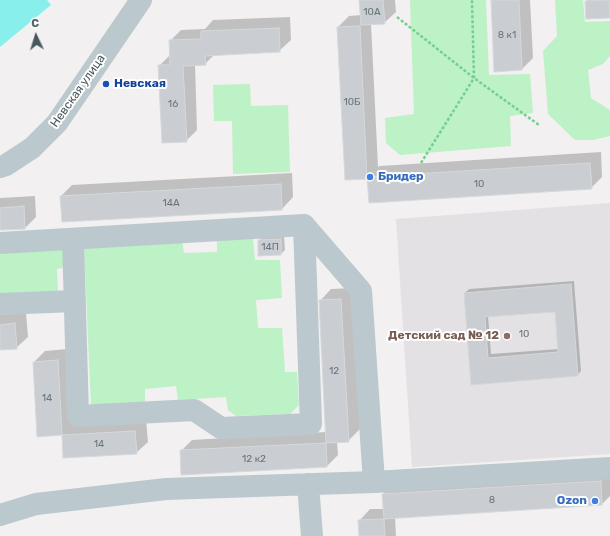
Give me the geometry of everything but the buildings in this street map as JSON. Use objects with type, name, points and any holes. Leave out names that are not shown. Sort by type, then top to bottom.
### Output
[{"type":"street","name":"Невская улица","points":[[0,167],[6,165],[32,148],[57,123],[141,0]]},
{"type":"street","points":[[73,239],[78,416],[194,410],[221,428],[312,424],[304,225]]},
{"type":"street","points":[[0,243],[304,225]]},
{"type":"street","points":[[304,225],[361,291],[374,482]]},
{"type":"street","points":[[0,304],[75,301]]},
{"type":"street","points":[[0,515],[36,504],[166,489],[374,482],[610,468]]},
{"type":"street","points":[[308,484],[312,536]]},
{"type":"path","points":[[421,163],[474,78],[472,0]]},
{"type":"path","points":[[397,17],[474,78],[539,125]]},
{"type":"shaded area","name":"Детский сад № 12","points":[[610,203],[610,454],[412,467],[396,219]]},
{"type":"green space","points":[[410,0],[486,0],[489,75],[530,74],[533,113],[510,116],[511,146],[400,155],[386,143],[385,118],[414,114]]},
{"type":"green space","points":[[555,0],[583,0],[585,22],[610,21],[610,56],[603,64],[588,70],[591,98],[610,110],[610,136],[593,140],[575,140],[548,114],[543,51],[557,36]]},
{"type":"green space","points":[[250,84],[251,106],[288,105],[290,172],[233,174],[232,121],[214,121],[213,85]]},
{"type":"green space","points":[[217,238],[253,238],[255,260],[280,260],[282,298],[256,300],[258,328],[282,328],[285,372],[297,372],[299,405],[290,414],[236,416],[228,410],[226,397],[178,400],[176,386],[145,389],[145,403],[91,406],[84,245],[182,240],[184,253],[217,252]]},
{"type":"green space","points":[[64,249],[68,267],[57,269],[58,291],[0,295],[0,253]]},
{"type":"water","points":[[0,0],[47,0],[51,5],[0,47]]},
{"type":"place","name":"Невская","points":[[106,84]]},
{"type":"place","name":"Бридер","points":[[370,177]]},
{"type":"place","name":"Детский сад № 12","points":[[507,336]]},
{"type":"place","name":"Ozon","points":[[595,501]]}]
